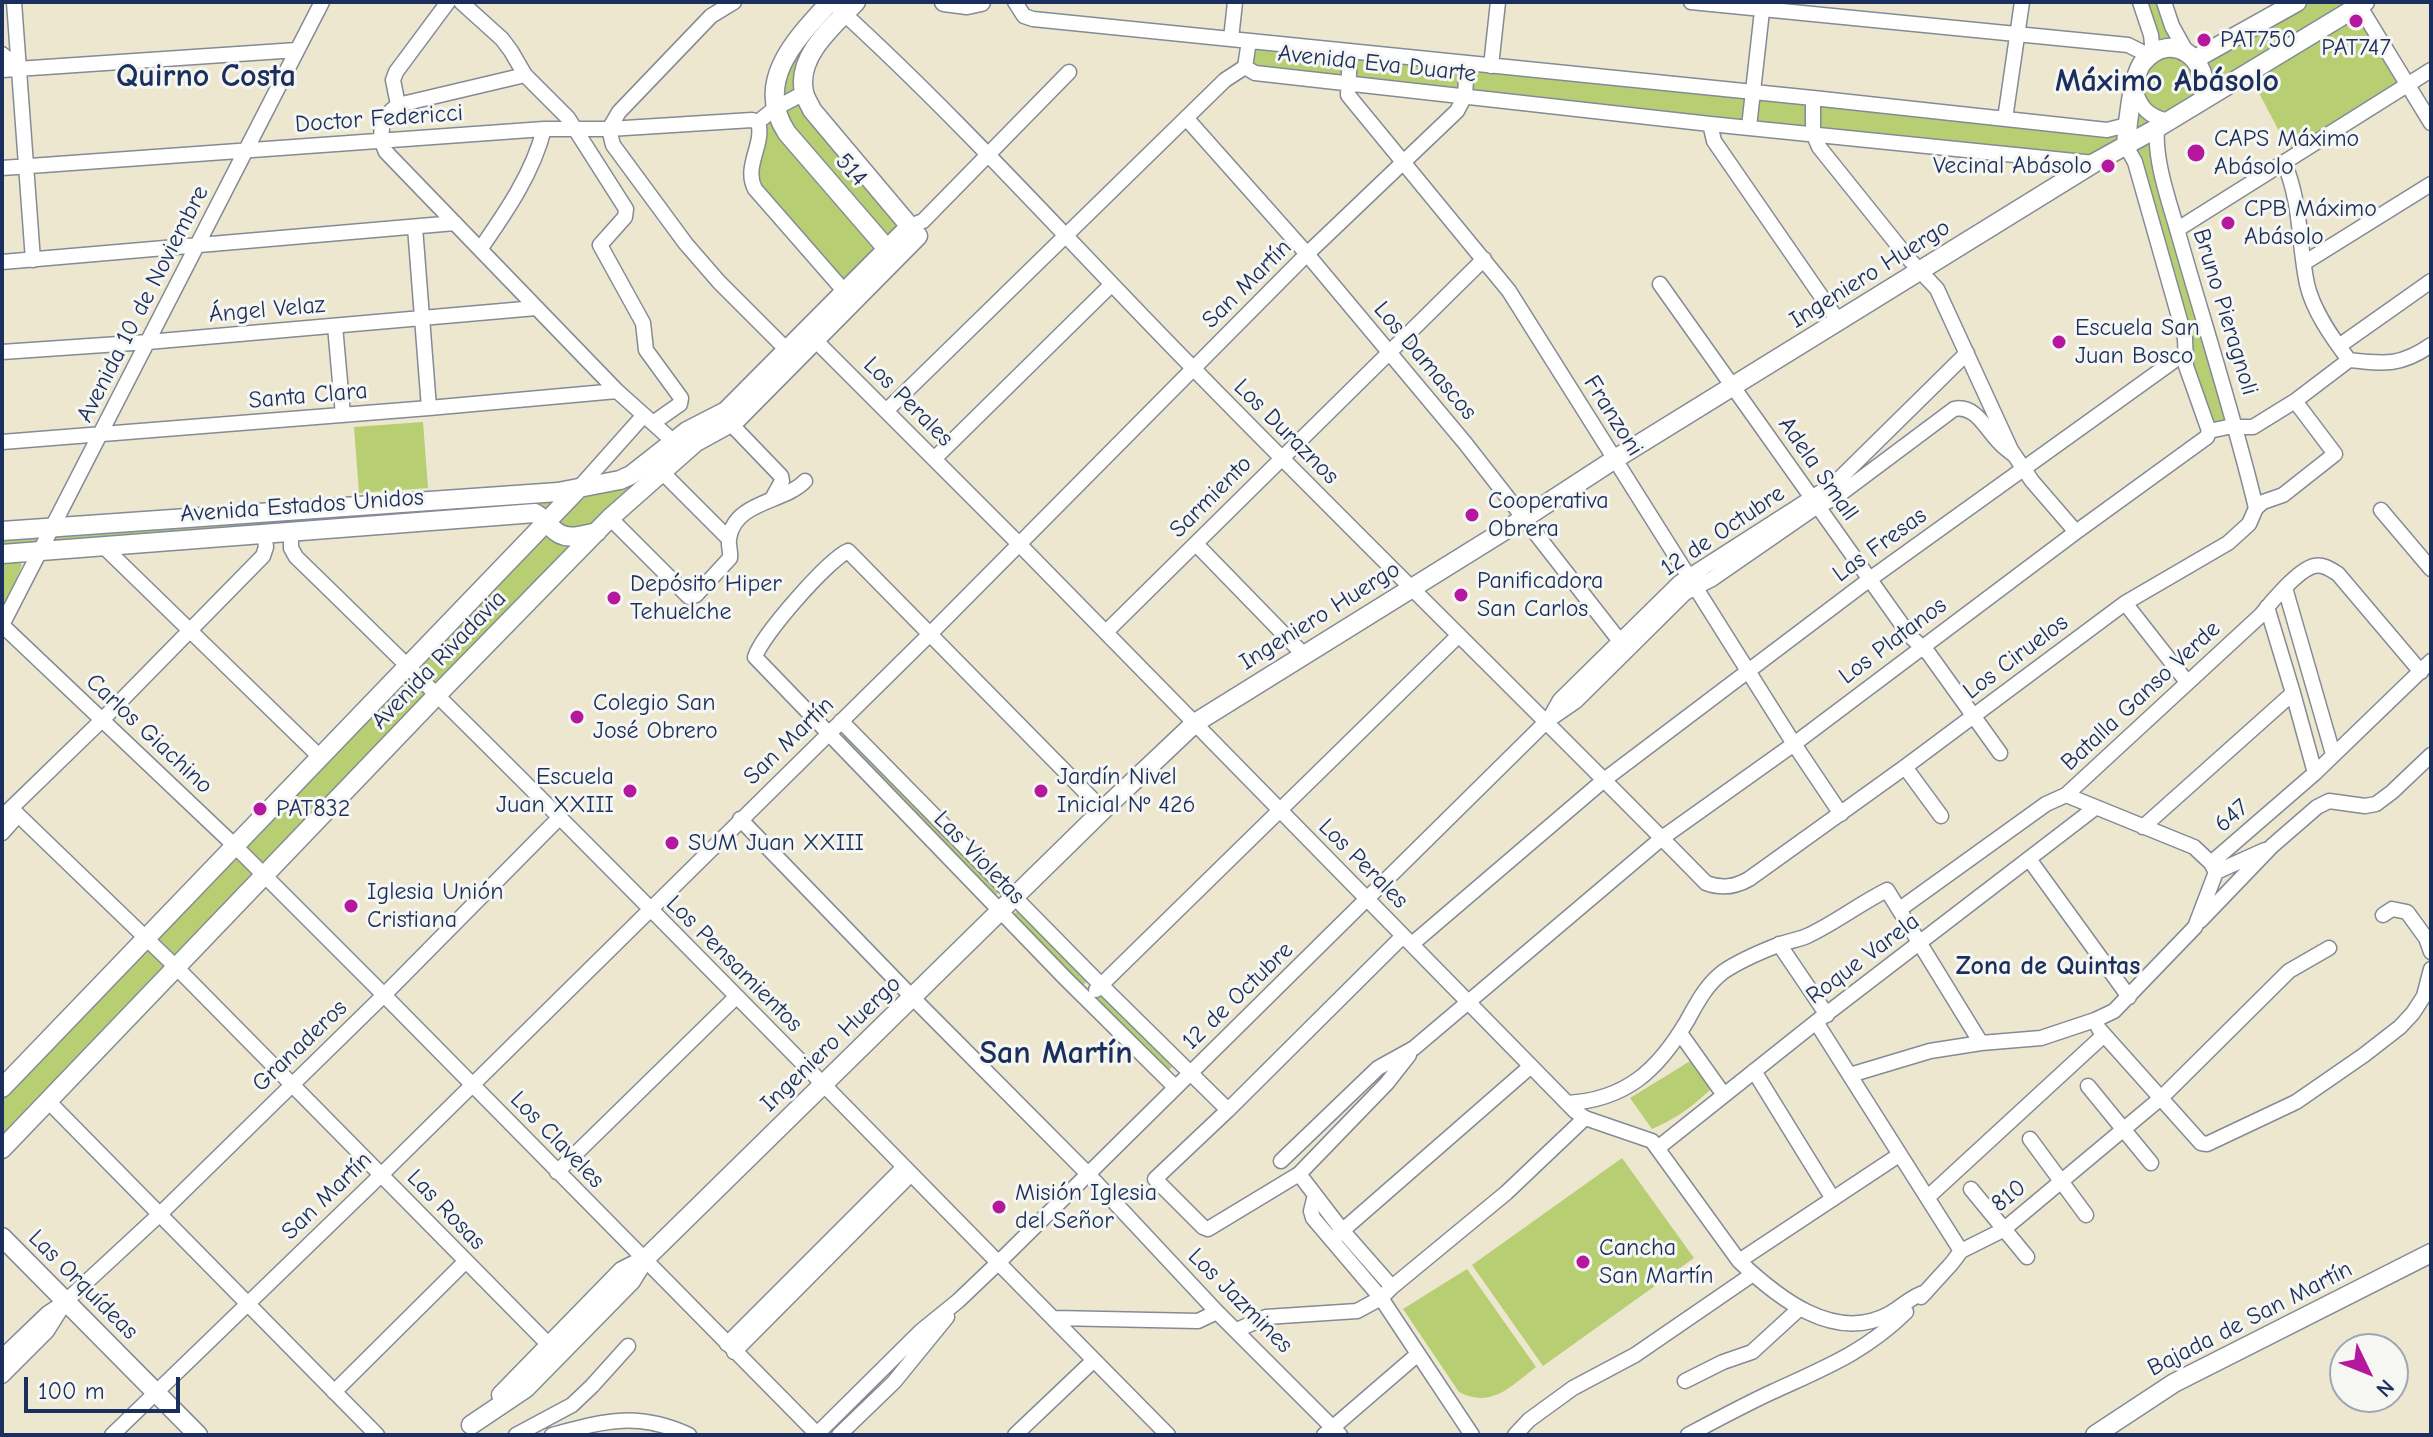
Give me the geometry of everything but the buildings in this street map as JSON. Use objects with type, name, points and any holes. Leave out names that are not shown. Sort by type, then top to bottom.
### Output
[{"type":"main road","points":[[944,2],[967,5],[981,2]]},
{"type":"main road","points":[[2191,56],[2297,2]]},
{"type":"main road","points":[[2163,124],[2360,3]]},
{"type":"main road","points":[[804,93],[804,73],[810,57],[840,5]]},
{"type":"main road","points":[[774,109],[773,94],[778,72],[802,32],[840,5]]},
{"type":"main road","points":[[2126,146],[2138,70],[2152,55],[2165,49],[2176,49],[2191,56],[2203,70],[2206,85],[2203,99]]},
{"type":"main road","name":"514","points":[[804,93],[812,110],[917,228]]},
{"type":"main road","name":"514","points":[[774,109],[787,133],[892,254]]},
{"type":"main road","name":"Ingeniero Huergo","points":[[466,1430],[526,1388],[631,1281],[644,1260],[1195,723],[1615,459],[2094,163],[2163,124]]},
{"type":"main road","name":"Avenida Rivadavia","points":[[6,1076],[146,939],[546,522],[587,487],[631,475],[700,423],[726,411],[787,350],[810,336],[917,228]]},
{"type":"main road","points":[[870,229],[874,242],[870,267]]},
{"type":"main road","name":"Avenida Rivadavia","points":[[2,1149],[610,518],[696,442],[743,413],[845,292],[870,267],[892,254]]},
{"type":"main road","points":[[587,487],[608,499],[610,518]]},
{"type":"main road","name":"Avenida Estados Unidos","points":[[2,531],[558,492],[587,487]]},
{"type":"main road","points":[[289,510],[291,540]]},
{"type":"main road","points":[[261,512],[265,540]]},
{"type":"main road","name":"Avenida Estados Unidos","points":[[2,554],[102,545],[291,540],[535,513],[554,531],[571,538],[597,532]]},
{"type":"main road","name":"Las Orquídeas","points":[[2,1237],[198,1435]]},
{"type":"main road","name":"Bajada de San Martín","points":[[2095,1435],[2174,1383],[2431,1253]]},
{"type":"main road","name":"Ingeniero Huergo","points":[[466,1430],[622,1271],[644,1260]]},
{"type":"street","points":[[14,2],[33,260]]},
{"type":"street","name":"Avenida 10 de Noviembre","points":[[2,625],[322,2]]},
{"type":"street","points":[[398,105],[393,80],[396,72],[459,2],[502,39],[525,75],[563,113],[626,209],[625,217],[600,245],[643,323],[646,350],[681,398],[680,404],[648,419],[587,487]]},
{"type":"street","points":[[734,2],[711,16],[619,112],[609,129],[613,145],[686,244],[787,350]]},
{"type":"street","points":[[1015,2],[1024,16],[1033,19],[1249,41]]},
{"type":"street","points":[[1231,39],[1235,2]]},
{"type":"street","points":[[1491,66],[1498,2]]},
{"type":"street","points":[[1691,2],[1762,6],[2128,45],[2152,55],[2151,35],[2140,2]]},
{"type":"street","points":[[2005,119],[2022,2]]},
{"type":"street","points":[[2164,2],[2172,26],[2191,56]]},
{"type":"street","points":[[2360,3],[2431,123]]},
{"type":"street","name":"Los Duraznos","points":[[840,5],[1193,369],[1706,883],[1715,887]]},
{"type":"street","points":[[1749,127],[1762,6]]},
{"type":"street","name":"Avenida Eva Duarte","points":[[2094,163],[1348,84],[1255,73],[1245,67],[1249,41],[2107,130],[2127,125]]},
{"type":"street","points":[[2,70],[297,50]]},
{"type":"street","points":[[1348,84],[1350,51]]},
{"type":"street","points":[[2,54],[19,69]]},
{"type":"street","points":[[1465,96],[1467,63]]},
{"type":"street","points":[[886,411],[1225,80],[1245,67]]},
{"type":"street","points":[[2178,229],[2431,70]]},
{"type":"street","name":"Avenida Rivadavia","points":[[917,228],[1069,72]]},
{"type":"street","points":[[525,75],[398,105],[384,118],[381,141],[393,160],[536,308],[617,391],[674,442]]},
{"type":"street","name":"Franzoni","points":[[1348,84],[1348,95],[1509,291],[1841,814]]},
{"type":"street","points":[[2135,89],[2138,101],[2163,124]]},
{"type":"street","points":[[804,93],[774,109],[758,122],[760,128],[753,156],[752,182],[845,292]]},
{"type":"street","name":"San Martín","points":[[112,1435],[381,1175],[1020,545],[1307,254],[1457,111],[1465,96]]},
{"type":"street","points":[[1813,98],[1813,133],[1819,147],[1937,289],[2014,455],[2076,532]]},
{"type":"street","name":"Los Damascos","points":[[1187,119],[1389,351],[1619,640]]},
{"type":"street","name":"Doctor Federicci","points":[[2,168],[544,129],[758,122]]},
{"type":"street","points":[[1710,124],[1714,141],[1839,322]]},
{"type":"street","name":"Bruno Pieragnoli","points":[[2163,124],[2157,151],[2237,428],[2256,508]]},
{"type":"street","points":[[481,248],[515,196],[540,145],[544,129]]},
{"type":"street","name":"Bruno Pieragnoli","points":[[2126,146],[2135,162],[2185,338],[2186,366],[2209,431]]},
{"type":"street","points":[[2284,162],[2297,202],[2307,287],[2349,360]]},
{"type":"street","points":[[2304,263],[2431,184]]},
{"type":"street","points":[[2,262],[455,223]]},
{"type":"street","points":[[415,227],[429,408]]},
{"type":"street","name":"Sarmiento","points":[[1106,632],[1484,259]]},
{"type":"street","points":[[2339,346],[2431,281]]},
{"type":"street","name":"Adela Small","points":[[1660,284],[1910,636],[1922,646],[2000,753]]},
{"type":"street","points":[[934,459],[1111,285]]},
{"type":"street","name":"Ángel Velaz","points":[[2,352],[536,308]]},
{"type":"street","points":[[335,326],[343,415]]},
{"type":"street","name":"Los Perales","points":[[810,336],[1106,632],[1567,1103],[1585,1118],[1643,1136],[1659,1147],[1739,1261],[1753,1274],[1799,1309],[1821,1318],[1860,1322],[1889,1314],[1909,1299],[1926,1292]]},
{"type":"street","points":[[2209,431],[2253,427],[2295,401],[2349,360],[2392,364],[2416,356],[2431,345]]},
{"type":"street","name":"Las Fresas","points":[[1208,1229],[1155,1179],[1408,940],[1604,780],[1748,671],[1870,579],[2186,352]]},
{"type":"street","name":"12 de Octubre","points":[[817,1434],[921,1331],[1000,1261],[1547,721],[1576,701],[1685,593],[1693,581],[1814,503],[1967,353]]},
{"type":"street","name":"Santa Clara","points":[[2,442],[617,391]]},
{"type":"street","name":"Los Ciruelos","points":[[1715,887],[1740,884],[1841,814],[2125,603],[2228,543],[2249,524],[2256,508],[2263,502],[2283,495],[2335,454],[2295,401]]},
{"type":"street","name":"12 de Octubre","points":[[1814,503],[1835,498],[1954,409],[1966,409],[1976,416],[2014,455]]},
{"type":"street","points":[[730,423],[781,476],[782,481],[772,499]]},
{"type":"street","name":"Los Platanos","points":[[1281,1161],[1378,1068],[1414,1048],[1662,838],[1794,744],[2207,437],[2209,431]]},
{"type":"street","points":[[662,472],[729,539]]},
{"type":"street","points":[[610,518],[689,597],[696,595],[730,558],[729,539],[735,525],[749,510],[797,490],[805,481]]},
{"type":"street","points":[[2381,510],[2431,569]]},
{"type":"street","points":[[2,833],[11,814],[263,556],[265,540]]},
{"type":"street","name":"Los Pensamientos","points":[[291,540],[296,557],[438,694],[907,1171],[1000,1261],[1168,1435]]},
{"type":"street","points":[[1196,544],[1304,655]]},
{"type":"street","points":[[102,545],[321,758]]},
{"type":"street","name":"Las Violetas","points":[[930,634],[848,551],[840,554],[781,617],[755,657],[827,735],[1175,1087]]},
{"type":"street","name":"Batalla Ganso Verde","points":[[1900,909],[2046,804],[2066,795],[2303,571],[2314,565],[2327,567],[2338,574],[2426,666]]},
{"type":"street","name":"12 de Octubre","points":[[1547,721],[1560,700],[1619,640],[1679,583],[1693,581]]},
{"type":"street","points":[[2285,588],[2333,754]]},
{"type":"street","points":[[2125,603],[2187,682]]},
{"type":"street","points":[[2267,607],[2315,773]]},
{"type":"street","name":"Carlos Giachino","points":[[2,625],[265,876]]},
{"type":"street","points":[[930,634],[1103,810]]},
{"type":"street","points":[[1087,1000],[1459,635]]},
{"type":"street","name":"647","points":[[1850,1075],[1930,1051],[2041,1038],[2114,1011],[2195,927],[2214,868],[2426,666]]},
{"type":"street","points":[[2143,827],[2293,693]]},
{"type":"street","name":"Las Violetas","points":[[841,721],[1228,1110]]},
{"type":"street","points":[[2195,927],[2272,846],[2317,807],[2329,801],[2365,806],[2376,804],[2428,763]]},
{"type":"street","points":[[1905,767],[1941,816]]},
{"type":"street","points":[[2066,795],[2194,847],[2214,868],[2272,846]]},
{"type":"street","name":"Roque Varela","points":[[1659,1147],[2095,808]]},
{"type":"street","name":"Las Rosas","points":[[11,814],[177,968],[550,1346]]},
{"type":"street","name":"Granaderos","points":[[2,1357],[160,1214],[559,818]]},
{"type":"street","name":"Los Jazmines","points":[[740,819],[1088,1174],[1333,1432]]},
{"type":"street","points":[[2029,859],[2129,997]]},
{"type":"street","name":"Los Claveles","points":[[265,876],[817,1434]]},
{"type":"street","points":[[1567,1103],[1607,1097],[1626,1089],[1650,1070],[1680,1033],[1707,987],[1717,977],[1779,944],[1803,938],[1827,926],[1887,890],[1981,1043]]},
{"type":"street","points":[[2383,915],[2392,909],[2407,912],[2426,938],[2431,952]]},
{"type":"street","points":[[1779,944],[1850,1075],[1961,1251]]},
{"type":"street","name":"810","points":[[1688,1435],[1866,1347],[1926,1292],[1961,1251],[2003,1230],[2161,1098],[2289,971],[2329,948]]},
{"type":"street","points":[[2095,1020],[2104,1035],[2201,1143],[2207,1144],[2296,1102],[2400,1027],[2424,996],[2431,969]]},
{"type":"street","points":[[557,1172],[736,997]]},
{"type":"street","points":[[1680,1033],[1724,1095]]},
{"type":"street","points":[[1928,1197],[2104,1035]]},
{"type":"street","name":"Los Platanos","points":[[1208,1229],[1299,1174],[1387,1083],[1414,1048]]},
{"type":"street","points":[[1337,1235],[1531,1066]]},
{"type":"street","points":[[1754,1071],[1833,1199]]},
{"type":"street","points":[[2088,1086],[2151,1163]]},
{"type":"street","points":[[48,1101],[377,1435]]},
{"type":"street","points":[[1237,1330],[1266,1317],[1357,1311],[1386,1293],[1506,1193],[1585,1118]]},
{"type":"street","points":[[2030,1139],[2086,1215]]},
{"type":"street","points":[[1739,1261],[1899,1155]]},
{"type":"street","points":[[730,1348],[907,1171]]},
{"type":"street","points":[[1299,1174],[1315,1195],[1337,1235],[1386,1293],[1418,1354],[1472,1435]]},
{"type":"street","points":[[1971,1189],[2027,1257]]},
{"type":"street","points":[[334,1392],[466,1261]]},
{"type":"street","points":[[1515,1435],[1529,1420],[1573,1388],[1635,1355],[1753,1274]]},
{"type":"street","name":"Granaderos","points":[[2,1376],[47,1331],[66,1301]]},
{"type":"street","name":"12 de Octubre","points":[[839,1435],[894,1382],[958,1301]]},
{"type":"street","points":[[1685,1381],[1752,1352],[1799,1309]]},
{"type":"street","points":[[1055,1318],[1198,1321],[1217,1312]]},
{"type":"street","points":[[516,1435],[572,1405],[628,1346]]},
{"type":"street","points":[[1333,1432],[1418,1354]]},
{"type":"street","points":[[1015,1435],[1094,1360]]},
{"type":"street","points":[[552,1435],[616,1420],[637,1419],[689,1435]]},
{"type":"green space","points":[[830,2],[856,2],[821,39],[804,93],[918,236],[696,442],[2,1149],[2,1088],[235,846],[540,515],[2,554],[2,531],[620,480],[700,423],[845,292],[755,189],[759,135],[774,109],[773,94]]},
{"type":"green space","points":[[2140,2],[2164,2],[2187,53],[2297,2],[2365,2],[2203,99],[2155,141],[2237,428],[2209,431],[2126,146],[2094,163],[1250,71],[1249,41],[2127,125],[2153,53]]},
{"type":"green space","points":[[2360,8],[2398,81],[2395,87],[2289,150],[2249,74]]},
{"type":"green space","points":[[423,422],[428,488],[359,493],[354,427]]},
{"type":"green space","points":[[18,560],[22,565],[2,609],[2,561]]},
{"type":"green space","points":[[845,733],[1002,890],[992,898],[837,741]]},
{"type":"green space","points":[[1017,911],[1088,980],[1081,988],[1011,917]]},
{"type":"green space","points":[[1101,992],[1172,1067],[1166,1073],[1093,1000]]},
{"type":"green space","points":[[1695,1058],[1715,1085],[1685,1110],[1652,1129],[1630,1098]]},
{"type":"green space","name":"Cancha San Martín","points":[[1622,1158],[1694,1258],[1543,1366],[1472,1265]]},
{"type":"green space","points":[[1467,1269],[1536,1367],[1509,1388],[1491,1397],[1471,1397],[1459,1392],[1403,1309]]},
{"type":"place","name":"PAT747","points":[[2356,21]]},
{"type":"place","name":"PAT750","points":[[2204,40]]},
{"type":"place","name":"CAPS Máximo Abásolo","points":[[2196,153]]},
{"type":"place","name":"Vecinal Abásolo","points":[[2108,166]]},
{"type":"place","name":"CPB Máximo Abásolo","points":[[2228,223]]},
{"type":"place","name":"Escuela San Juan Bosco","points":[[2059,342]]},
{"type":"place","name":"Cooperativa Obrera","points":[[1472,515]]},
{"type":"place","name":"Panificadora San Carlos","points":[[1461,595]]},
{"type":"place","name":"Depósito Hiper Tehuelche","points":[[614,598]]},
{"type":"place","name":"Colegio San José Obrero","points":[[577,717]]},
{"type":"place","name":"Escuela Juan XXIII","points":[[630,791]]},
{"type":"place","name":"Jardín Nivel Inicial Nº 426","points":[[1041,791]]},
{"type":"place","name":"PAT832","points":[[260,809]]},
{"type":"place","name":"SUM Juan XXIII","points":[[672,843]]},
{"type":"place","name":"Iglesia Unión Cristiana","points":[[351,906]]},
{"type":"place","name":"Misión Iglesia del Señor","points":[[999,1207]]},
{"type":"place","name":"Cancha San Martín","points":[[1583,1262]]},
{"type":"district","name":"Quirno Costa","points":[[206,77]]},
{"type":"district","name":"Máximo Abásolo","points":[[2167,82]]},
{"type":"district","name":"Zona de Quintas","points":[[2048,967]]},
{"type":"district","name":"San Martín","points":[[1056,1054]]}]
